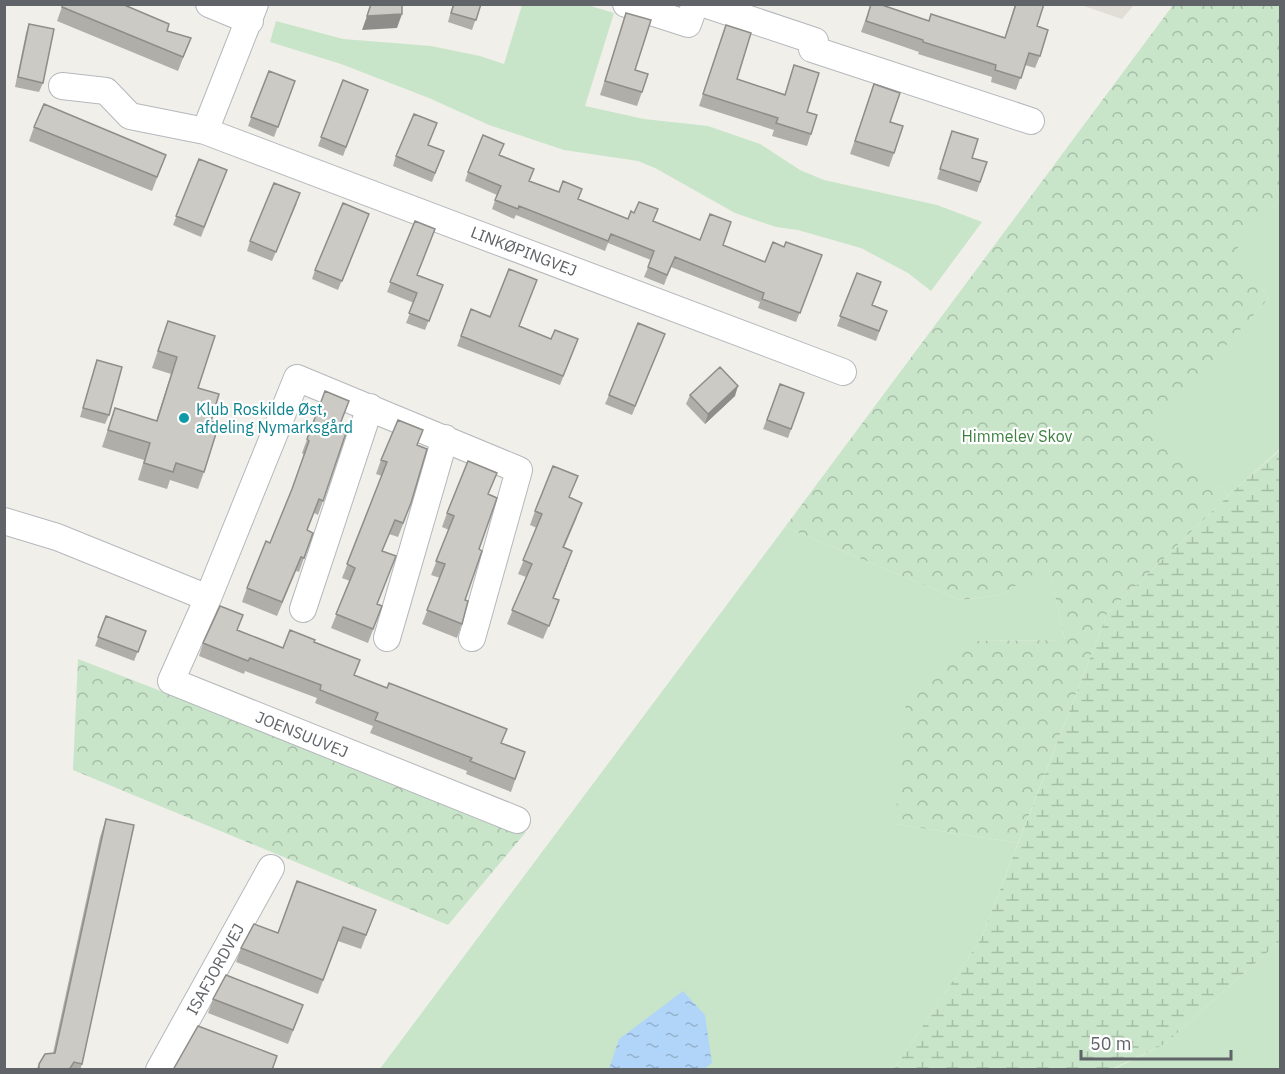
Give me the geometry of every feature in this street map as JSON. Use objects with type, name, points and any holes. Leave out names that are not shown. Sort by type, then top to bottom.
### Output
[{"type":"street","points":[[205,131],[253,13],[209,4]]},
{"type":"street","points":[[626,4],[688,24],[695,4]]},
{"type":"street","points":[[704,4],[815,41],[812,49],[1031,121]]},
{"type":"street","name":"LINKØPINGVEJ","points":[[62,86],[106,91],[130,116],[205,131],[843,372]]},
{"type":"street","name":"JOENSUUVEJ","points":[[472,639],[519,470],[297,378],[208,598],[171,681],[517,820]]},
{"type":"street","points":[[303,609],[370,407]]},
{"type":"street","points":[[387,638],[445,438]]},
{"type":"street","points":[[4,522],[57,537],[208,598]]},
{"type":"street","name":"ISAFJORDVEJ","points":[[159,1070],[271,868]]},
{"type":"shaded area","points":[[1134,4],[1122,19],[1081,5]]},
{"type":"green space","points":[[522,5],[587,5],[614,13],[585,106],[644,119],[708,126],[760,144],[800,170],[824,180],[937,205],[982,222],[931,291],[908,273],[861,248],[798,230],[776,227],[735,213],[655,168],[638,161],[564,150],[489,125],[429,98],[341,64],[270,42],[276,21],[343,39],[431,46],[480,56],[504,64]]},
{"type":"green space","name":"Himmelev Skov","points":[[1173,5],[1280,5],[1280,198],[1235,251],[1269,298],[1150,430],[1229,495],[1107,614],[1018,843],[895,824],[906,701],[967,641],[1065,640],[1048,565],[1001,595],[960,600],[785,527]]},
{"type":"green space","points":[[1280,198],[1280,449],[1229,495],[1149,430],[1269,298],[1234,251]]},
{"type":"green space","points":[[1280,450],[1280,941],[1165,1044],[1112,1069],[894,1069],[981,939],[1107,614],[1229,495]]},
{"type":"green space","points":[[785,527],[960,600],[1001,595],[1048,564],[1065,640],[967,641],[895,824],[1018,843],[981,939],[894,1069],[379,1070]]},
{"type":"green space","points":[[78,659],[526,832],[448,925],[73,770]]},
{"type":"green space","points":[[1280,941],[1280,1069],[1112,1070],[1165,1044]]},
{"type":"water","points":[[683,991],[705,1015],[712,1063],[704,1069],[609,1069],[619,1039]]},
{"type":"building","points":[[63,4],[122,4],[169,24],[167,31],[191,38],[183,57],[62,7]]},
{"type":"building","points":[[371,4],[402,4],[402,14],[367,16]]},
{"type":"building","points":[[454,4],[481,4],[476,20],[451,13]]},
{"type":"building","points":[[871,4],[879,4],[929,21],[931,14],[1005,38],[1016,4],[1044,4],[1037,26],[1048,30],[1040,56],[1029,53],[1021,78],[995,70],[996,65],[866,21]]},
{"type":"building","points":[[626,13],[651,20],[635,70],[648,74],[642,92],[605,81]]},
{"type":"building","points":[[29,24],[54,29],[43,83],[18,77]]},
{"type":"building","points":[[726,25],[751,33],[737,79],[785,95],[794,65],[819,73],[807,112],[817,115],[811,134],[776,123],[778,118],[703,94]]},
{"type":"building","points":[[269,71],[295,81],[278,127],[251,117]]},
{"type":"building","points":[[343,80],[368,90],[346,147],[321,137]]},
{"type":"building","points":[[874,84],[900,93],[890,122],[903,126],[894,153],[855,141]]},
{"type":"building","points":[[44,104],[166,155],[157,177],[34,127]]},
{"type":"building","points":[[414,114],[437,123],[428,145],[444,151],[435,173],[396,156]]},
{"type":"building","points":[[952,131],[978,139],[972,158],[987,162],[980,182],[940,169]]},
{"type":"building","points":[[483,135],[504,144],[499,155],[534,169],[529,181],[559,192],[563,181],[582,189],[578,199],[628,219],[631,211],[634,213],[639,202],[658,209],[653,221],[700,240],[710,214],[731,222],[723,245],[765,262],[773,242],[784,247],[786,242],[822,255],[800,313],[762,299],[764,293],[675,257],[667,275],[648,267],[654,251],[611,234],[608,241],[519,206],[518,209],[495,200],[501,186],[468,172]]},
{"type":"building","points":[[199,159],[227,170],[204,227],[176,216]]},
{"type":"building","points":[[274,183],[300,193],[276,252],[250,241]]},
{"type":"building","points":[[343,203],[369,214],[342,281],[315,270]]},
{"type":"building","points":[[415,221],[435,229],[417,275],[443,285],[429,321],[409,313],[417,293],[390,282]]},
{"type":"building","points":[[509,269],[537,280],[519,326],[551,339],[555,330],[578,339],[563,376],[461,336],[471,309],[490,317]]},
{"type":"building","points":[[857,273],[881,282],[872,305],[887,311],[879,331],[840,316]]},
{"type":"building","points":[[168,321],[215,336],[198,388],[219,394],[211,421],[219,424],[204,472],[176,463],[173,472],[144,463],[150,443],[108,430],[115,408],[157,421],[177,357],[158,351]]},
{"type":"building","points":[[638,323],[665,334],[635,406],[609,395]]},
{"type":"building","points":[[97,360],[122,367],[109,415],[83,408]]},
{"type":"building","points":[[720,367],[738,386],[708,414],[690,395]]},
{"type":"building","points":[[780,384],[804,393],[791,429],[767,420]]},
{"type":"building","points":[[325,391],[349,401],[340,424],[348,427],[323,501],[319,499],[307,530],[313,533],[304,558],[301,557],[282,602],[247,588],[266,541],[270,543],[292,489]]},
{"type":"building","points":[[398,420],[423,430],[417,445],[427,449],[403,523],[395,520],[382,551],[396,556],[377,604],[382,606],[373,629],[336,614],[355,568],[347,564],[387,462],[381,460]]},
{"type":"building","points":[[468,461],[497,473],[488,494],[497,498],[479,549],[482,551],[465,600],[468,601],[462,624],[427,610],[445,564],[436,561],[454,516],[447,513]]},
{"type":"building","points":[[553,466],[578,476],[569,497],[582,503],[563,547],[572,551],[553,598],[559,600],[549,626],[512,610],[532,564],[523,560],[542,514],[535,511]]},
{"type":"building","points":[[220,606],[243,615],[237,630],[283,648],[290,630],[360,660],[354,675],[387,688],[389,683],[507,729],[501,743],[525,752],[515,779],[470,761],[472,758],[375,720],[378,713],[320,690],[321,685],[250,658],[248,661],[203,643]]},
{"type":"building","points":[[106,616],[146,631],[138,652],[98,637]]},
{"type":"building","points":[[106,819],[134,825],[82,1064],[74,1062],[69,1070],[39,1070],[39,1064],[45,1054],[55,1053]]},
{"type":"building","points":[[297,881],[376,910],[366,935],[343,927],[323,980],[241,948],[254,924],[278,933]]},
{"type":"building","points":[[226,975],[303,1005],[293,1030],[213,999]]},
{"type":"building","points":[[198,1026],[277,1056],[272,1070],[173,1070]]},
{"type":"place","name":"Klub Roskilde Øst, afdeling Nymarksgård","points":[[184,418]]}]
